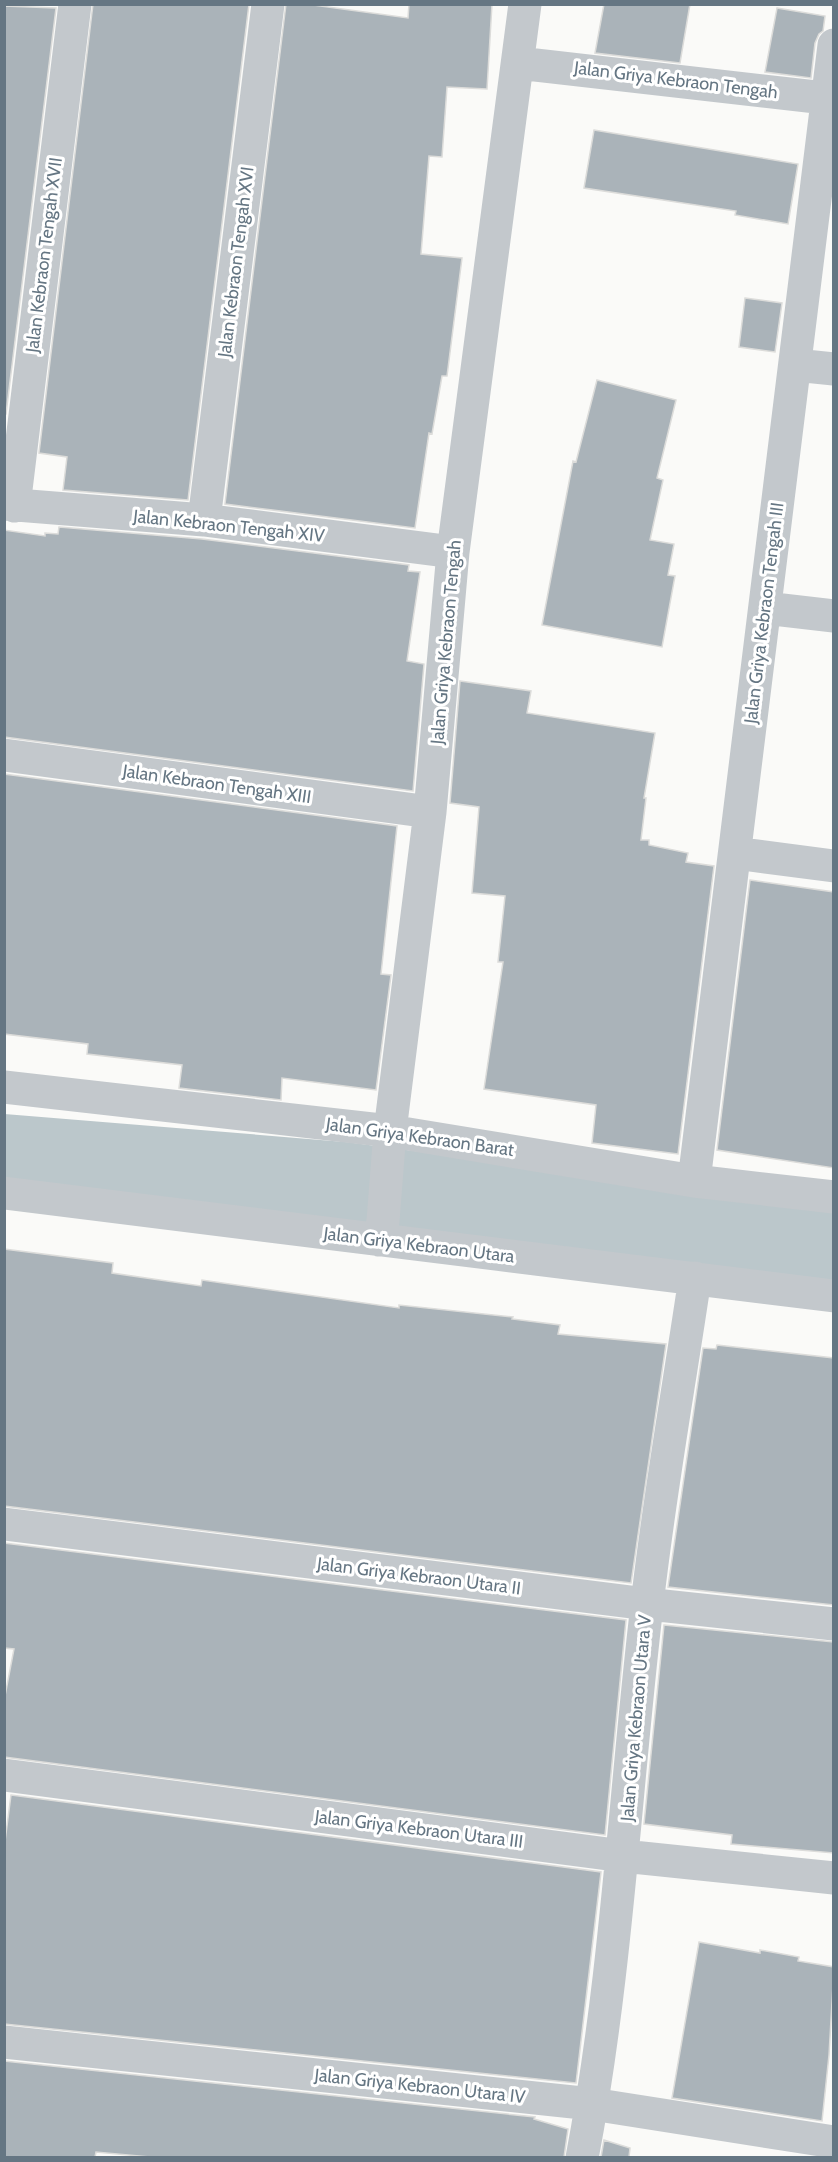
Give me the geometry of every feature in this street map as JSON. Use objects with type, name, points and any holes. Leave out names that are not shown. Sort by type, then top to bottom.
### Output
[{"type":"street","name":"Jalan Kebraon Tengah XVII","points":[[9,505],[75,4]]},
{"type":"street","name":"Jalan Kebraon Tengah XVI","points":[[204,520],[268,4]]},
{"type":"street","name":"Jalan Griya Kebraon Tengah","points":[[381,1231],[389,1145],[430,812],[453,552],[525,4]]},
{"type":"street","name":"Jalan Griya Kebraon Tengah III","points":[[694,1181],[830,98],[834,45]]},
{"type":"street","name":"Jalan Griya Kebraon Tengah","points":[[518,63],[830,98]]},
{"type":"street","points":[[795,365],[834,369]]},
{"type":"street","name":"Jalan Kebraon Tengah XIV","points":[[9,505],[204,520],[453,552]]},
{"type":"street","points":[[765,608],[834,616]]},
{"type":"street","name":"Jalan Kebraon Tengah XIII","points":[[4,755],[430,812]]},
{"type":"street","points":[[735,853],[834,866]]},
{"type":"street","name":"Jalan Griya Kebraon Barat","points":[[4,1087],[389,1145],[834,1197]]},
{"type":"street","name":"Jalan Griya Kebraon Utara","points":[[4,1193],[381,1231],[695,1278],[834,1296]]},
{"type":"street","name":"Jalan Griya Kebraon Utara V","points":[[582,2157],[592,2104],[623,1856],[647,1605],[695,1278]]},
{"type":"street","name":"Jalan Griya Kebraon Utara II","points":[[4,1524],[647,1605],[834,1624]]},
{"type":"street","name":"Jalan Griya Kebraon Utara III","points":[[4,1775],[623,1856],[834,1878]]},
{"type":"street","name":"Jalan Griya Kebraon Utara IV","points":[[4,2042],[592,2104],[834,2142]]},
{"type":"building","points":[[93,4],[249,4],[188,500],[63,490],[67,457],[39,453]]},
{"type":"building","points":[[286,4],[306,4],[408,18],[409,4],[492,4],[487,89],[447,87],[442,157],[429,156],[421,254],[462,258],[447,376],[442,376],[432,434],[429,433],[415,528],[225,504]]},
{"type":"building","points":[[604,4],[690,4],[680,63],[595,53]]},
{"type":"building","points":[[4,6],[56,8],[6,414],[4,414]]},
{"type":"building","points":[[777,8],[825,16],[823,31],[815,43],[811,78],[765,72]]},
{"type":"building","points":[[594,130],[798,164],[788,224],[735,215],[736,211],[584,188]]},
{"type":"building","points":[[745,298],[782,303],[775,352],[739,347]]},
{"type":"building","points":[[597,380],[676,400],[657,478],[663,480],[650,540],[674,544],[668,575],[675,576],[662,647],[542,625],[573,461],[576,462]]},
{"type":"building","points":[[59,527],[202,539],[409,565],[408,571],[420,572],[407,661],[424,664],[413,791],[4,737],[4,530],[45,536],[45,533],[58,534]]},
{"type":"building","points":[[460,681],[531,691],[527,713],[655,733],[644,798],[646,798],[641,840],[649,840],[649,845],[688,853],[686,862],[714,866],[678,1154],[592,1143],[596,1105],[484,1089],[503,962],[498,962],[505,896],[472,893],[479,807],[450,803]]},
{"type":"building","points":[[4,774],[397,826],[381,974],[391,975],[376,1090],[282,1078],[281,1100],[179,1088],[182,1065],[87,1054],[88,1044],[4,1034]]},
{"type":"building","points":[[750,880],[834,892],[834,1168],[717,1150]]},
{"type":"building","points":[[4,1249],[113,1263],[112,1273],[201,1286],[202,1280],[399,1308],[399,1305],[513,1317],[512,1319],[560,1325],[558,1334],[666,1344],[631,1583],[4,1506]]},
{"type":"building","points":[[717,1345],[834,1358],[834,1605],[668,1587],[703,1348],[716,1349]]},
{"type":"building","points":[[4,1543],[626,1620],[605,1835],[4,1757],[4,1701],[14,1649],[4,1648]]},
{"type":"building","points":[[664,1625],[834,1642],[834,1853],[731,1844],[732,1835],[644,1824]]},
{"type":"building","points":[[11,1795],[601,1872],[576,2083],[4,2024],[4,1849]]},
{"type":"building","points":[[699,1942],[760,1953],[760,1950],[799,1957],[798,1961],[834,1967],[829,2055],[822,2121],[672,2098]]},
{"type":"building","points":[[4,2061],[535,2117],[534,2119],[568,2129],[564,2157],[150,2157],[96,2152],[95,2157],[4,2157]]},
{"type":"building","points":[[604,2140],[630,2148],[629,2157],[601,2157]]},
{"type":"waterway","points":[[4,1158],[344,1186],[834,1251]]}]
